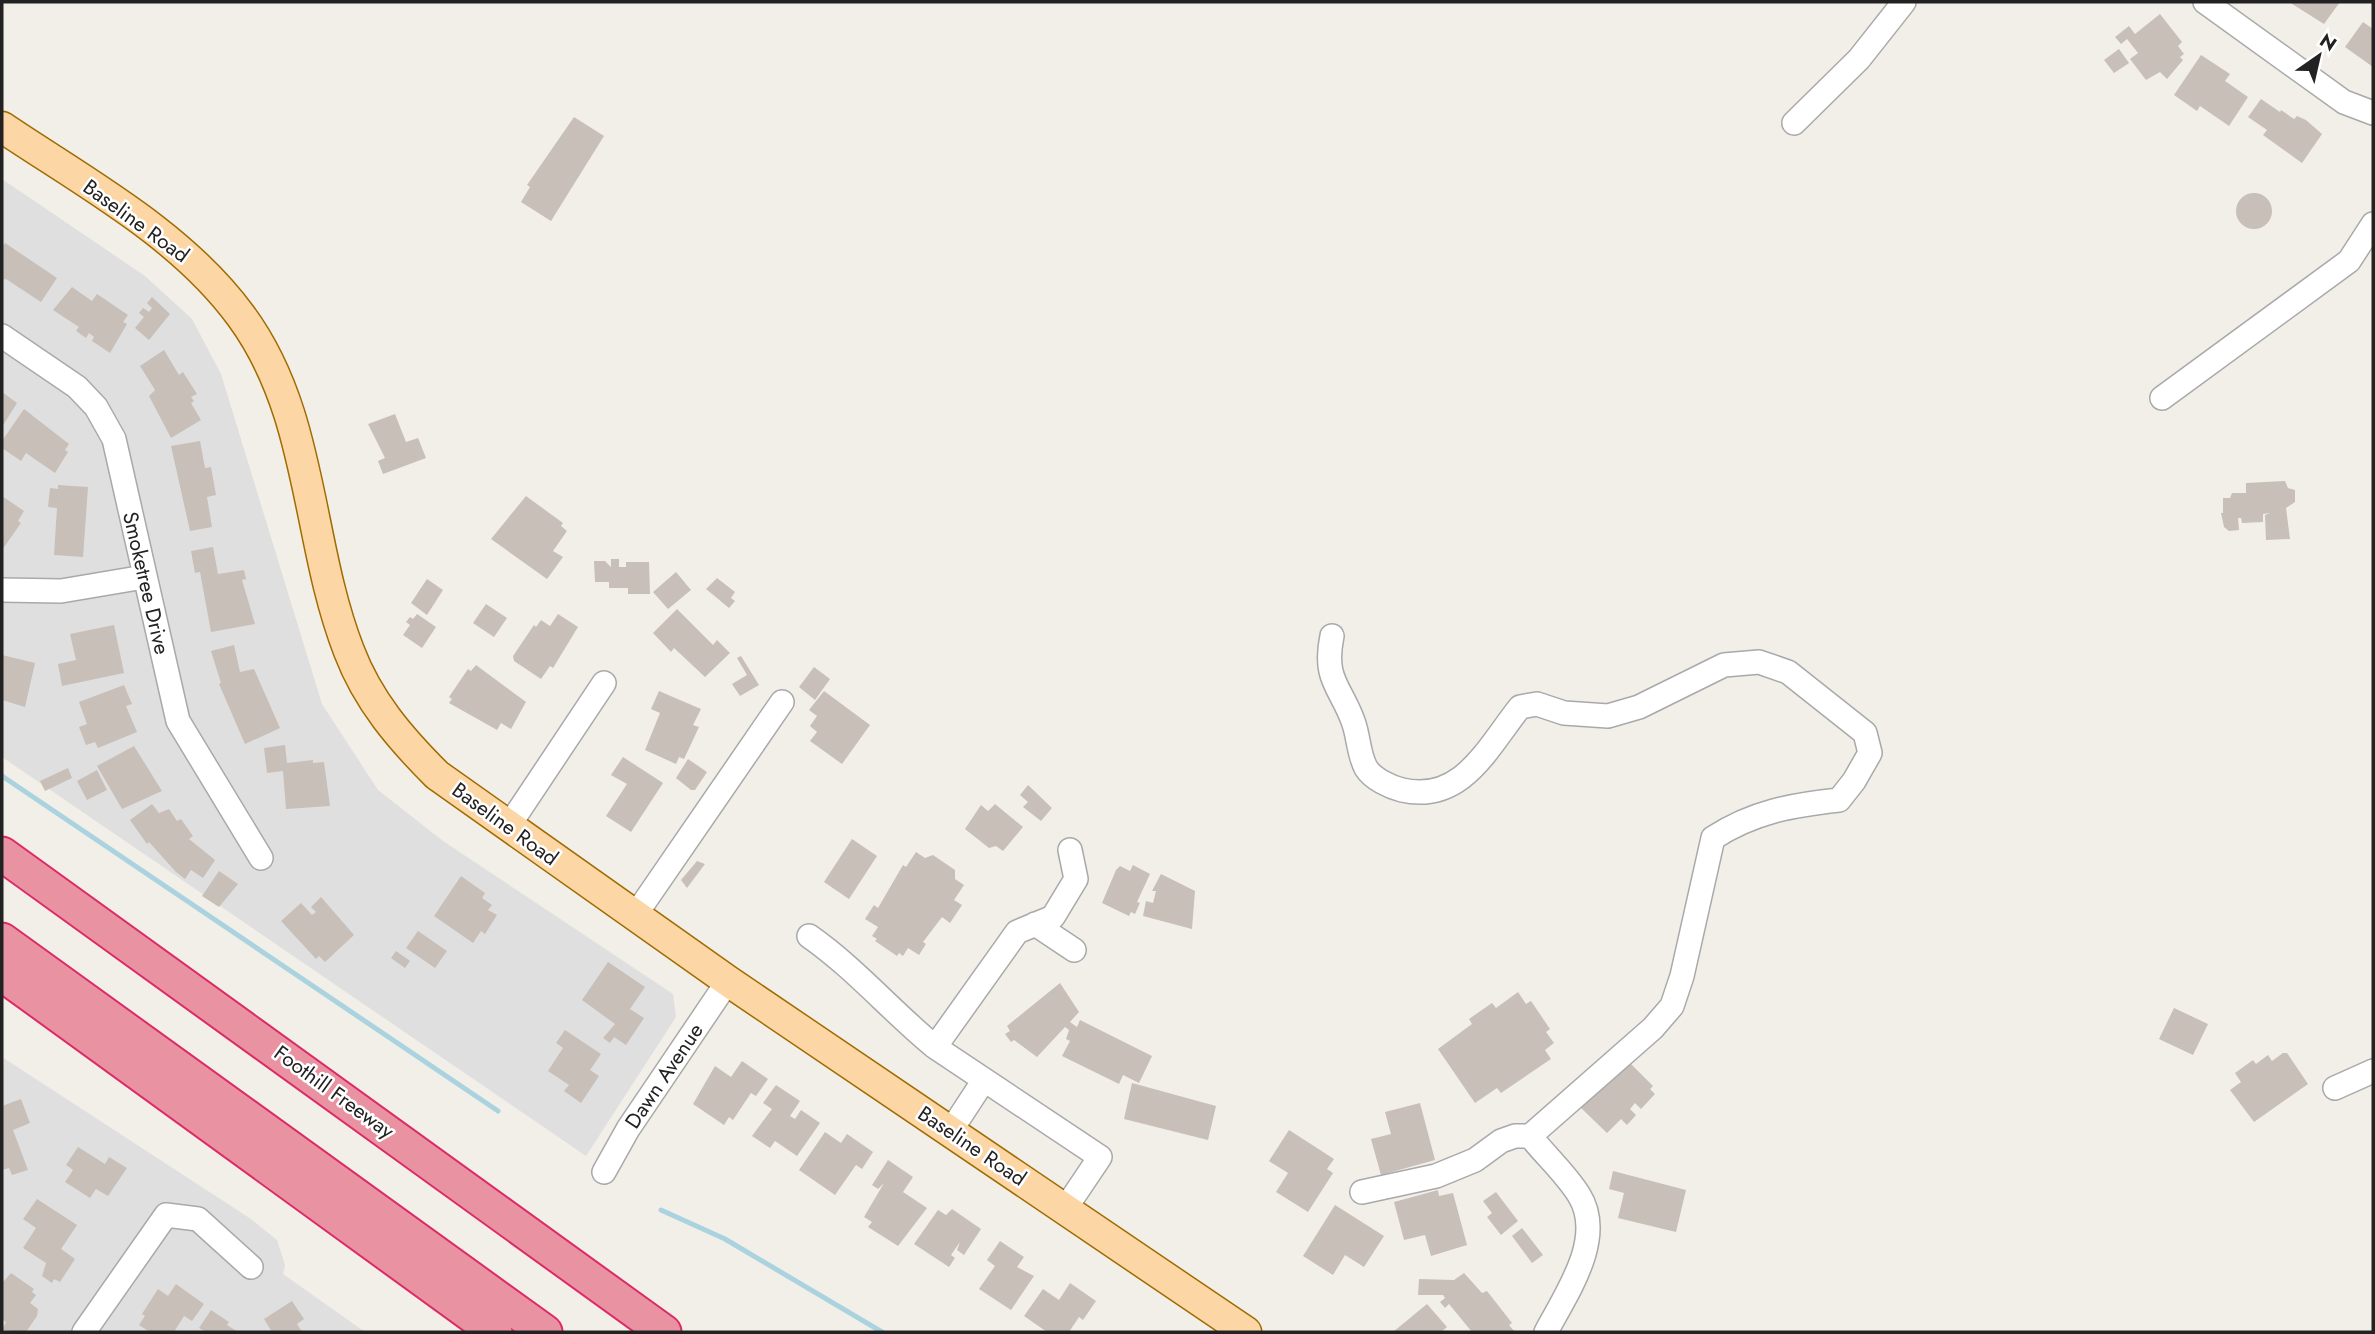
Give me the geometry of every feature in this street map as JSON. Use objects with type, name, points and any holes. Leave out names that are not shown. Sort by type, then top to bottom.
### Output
[{"type":"highway","name":"Foothill Freeway","points":[[2,855],[664,1332]]},
{"type":"highway","points":[[2,879],[628,1332]]},
{"type":"highway","points":[[2,940],[545,1332]]},
{"type":"highway","points":[[2,974],[495,1332]]},
{"type":"main road","name":"Baseline Road","points":[[2,127],[162,236],[214,282],[243,317],[268,359],[298,436],[334,606],[349,652],[373,701],[405,743],[437,775],[634,917],[1246,1332]]},
{"type":"street","points":[[1794,123],[1859,59],[1903,2]]},
{"type":"street","points":[[2205,2],[2344,103],[2373,113]]},
{"type":"street","points":[[2162,398],[2349,261],[2373,224]]},
{"type":"street","name":"Smoketree Drive","points":[[2,336],[77,387],[96,407],[114,439],[178,721],[261,858]]},
{"type":"street","points":[[2,590],[61,591],[144,577]]},
{"type":"street","points":[[1332,636],[1329,672],[1335,689],[1347,705],[1368,771],[1391,787],[1412,792],[1428,794],[1451,787],[1468,773],[1520,707],[1537,704],[1564,713],[1608,716],[1639,707],[1724,665],[1759,662],[1788,672],[1865,733],[1870,753],[1839,800],[1781,806],[1737,822],[1713,838],[1682,976],[1672,1006],[1653,1028],[1530,1136],[1515,1136],[1501,1141],[1475,1160],[1436,1176],[1362,1192]]},
{"type":"street","points":[[508,827],[604,683]]},
{"type":"street","points":[[634,917],[782,702]]},
{"type":"street","points":[[936,1047],[1017,932],[1053,917],[1076,879],[1070,850]]},
{"type":"street","points":[[1035,924],[1074,950]]},
{"type":"street","points":[[809,936],[843,960],[871,985],[896,1015],[936,1047],[1100,1157],[1065,1209]]},
{"type":"street","name":"Dawn Avenue","points":[[604,1172],[628,1129],[727,981]]},
{"type":"street","points":[[2335,1088],[2373,1071]]},
{"type":"street","points":[[950,1132],[984,1080]]},
{"type":"street","points":[[1530,1136],[1579,1195],[1588,1213],[1589,1227],[1574,1278],[1546,1332]]},
{"type":"street","points":[[84,1332],[166,1215],[198,1219],[251,1267]]},
{"type":"shaded area","points":[[2,179],[145,276],[192,319],[221,374],[322,704],[378,790],[443,841],[673,994],[676,1017],[586,1156],[2,757]]},
{"type":"shaded area","points":[[2,1057],[251,1219],[277,1240],[285,1265],[283,1274],[365,1332],[2,1332]]},
{"type":"building","points":[[2289,2],[2340,2],[2324,24]]},
{"type":"building","points":[[2160,14],[2182,42],[2178,46],[2184,54],[2180,57],[2183,60],[2167,79],[2160,72],[2146,80],[2130,59],[2138,53],[2127,39],[2121,44],[2115,37],[2129,26],[2135,34]]},
{"type":"building","points":[[2363,22],[2373,29],[2373,67],[2345,47]]},
{"type":"building","points":[[2119,49],[2129,63],[2114,73],[2104,60]]},
{"type":"building","points":[[2201,55],[2230,74],[2225,81],[2248,97],[2229,126],[2200,106],[2197,111],[2174,95]]},
{"type":"building","points":[[2261,99],[2294,119],[2297,116],[2306,120],[2322,134],[2302,163],[2263,135],[2267,130],[2248,117]]},
{"type":"building","points":[[574,117],[604,136],[551,221],[521,202],[530,187],[527,185]]},
{"type":"building","points":[[2254,193],[2267,198],[2272,211],[2267,224],[2254,229],[2241,224],[2236,211],[2241,198]]},
{"type":"building","points":[[5,243],[57,278],[41,302],[6,279],[2,280],[2,248]]},
{"type":"building","points":[[72,287],[92,301],[97,294],[128,315],[123,322],[127,324],[110,353],[92,341],[94,337],[89,333],[86,338],[76,331],[79,327],[53,310]]},
{"type":"building","points":[[152,297],[170,314],[149,340],[135,328],[144,317],[139,313],[143,308],[149,312],[152,308],[147,303]]},
{"type":"building","points":[[164,350],[179,375],[183,372],[197,394],[191,397],[194,401],[191,403],[201,420],[171,438],[149,396],[155,390],[140,366]]},
{"type":"building","points":[[2,392],[17,403],[2,427]]},
{"type":"building","points":[[24,409],[69,444],[65,450],[68,452],[55,473],[26,453],[21,461],[2,448],[2,441]]},
{"type":"building","points":[[395,414],[406,442],[418,438],[426,458],[383,474],[378,461],[385,458],[368,424]]},
{"type":"building","points":[[200,441],[205,468],[211,467],[216,495],[207,497],[212,527],[190,531],[171,446]]},
{"type":"building","points":[[2285,481],[2288,488],[2295,490],[2295,502],[2286,508],[2290,539],[2266,540],[2265,515],[2270,513],[2263,514],[2263,522],[2242,523],[2241,518],[2238,518],[2239,530],[2229,531],[2224,527],[2221,513],[2223,498],[2230,498],[2232,493],[2246,493],[2246,483]]},
{"type":"building","points":[[58,485],[88,487],[83,557],[54,555],[57,508],[48,507],[50,488],[58,489]]},
{"type":"building","points":[[2,496],[24,511],[18,521],[21,523],[2,550]]},
{"type":"building","points":[[526,496],[563,523],[561,526],[567,531],[553,551],[563,557],[547,579],[491,539]]},
{"type":"building","points":[[213,547],[218,574],[244,570],[246,579],[242,580],[255,624],[211,632],[200,572],[195,573],[191,551]]},
{"type":"building","points":[[611,559],[619,559],[619,567],[626,567],[626,562],[649,562],[650,594],[628,594],[628,588],[609,588],[609,582],[595,582],[594,561],[605,561],[611,567]]},
{"type":"building","points":[[676,572],[691,590],[668,609],[653,592]]},
{"type":"building","points":[[717,578],[735,592],[731,598],[735,601],[729,608],[706,589]]},
{"type":"building","points":[[427,579],[443,590],[427,615],[411,603]]},
{"type":"building","points":[[486,604],[507,618],[494,637],[473,623]]},
{"type":"building","points":[[677,609],[713,645],[717,640],[730,653],[705,677],[674,648],[671,652],[653,633]]},
{"type":"building","points":[[417,614],[436,627],[422,648],[403,635],[410,625],[406,622]]},
{"type":"building","points":[[558,614],[578,627],[553,668],[550,666],[541,679],[514,661],[513,656],[534,625],[536,627],[541,620],[550,626]]},
{"type":"building","points":[[114,625],[124,673],[62,686],[58,664],[76,660],[70,634]]},
{"type":"building","points":[[234,645],[240,672],[254,669],[280,728],[245,744],[219,684],[221,683],[211,651]]},
{"type":"building","points":[[2,655],[35,663],[25,707],[2,700]]},
{"type":"building","points":[[741,656],[759,685],[740,696],[732,684],[747,675],[737,658]]},
{"type":"building","points":[[476,665],[526,702],[511,729],[501,723],[497,730],[449,703],[452,699],[449,697],[468,669],[471,671]]},
{"type":"building","points":[[814,667],[830,679],[815,700],[799,687]]},
{"type":"building","points":[[124,685],[132,704],[126,706],[137,732],[98,748],[95,742],[86,745],[79,727],[87,724],[79,702]]},
{"type":"building","points":[[659,691],[701,709],[693,725],[699,727],[684,759],[679,757],[676,764],[645,750],[660,713],[651,709]]},
{"type":"building","points":[[824,691],[870,725],[842,764],[810,741],[817,732],[810,726],[817,716],[809,710]]},
{"type":"building","points":[[285,745],[287,763],[313,760],[313,763],[324,762],[330,806],[286,809],[283,771],[267,773],[264,748]]},
{"type":"building","points":[[134,746],[162,791],[122,809],[97,766]]},
{"type":"building","points":[[623,757],[663,783],[631,832],[606,816],[627,784],[611,775]]},
{"type":"building","points":[[688,759],[707,772],[695,790],[691,790],[676,778]]},
{"type":"building","points":[[68,768],[72,778],[45,791],[40,781]]},
{"type":"building","points":[[97,770],[107,790],[87,800],[77,781]]},
{"type":"building","points":[[1028,785],[1052,808],[1041,821],[1023,807],[1028,802],[1020,795]]},
{"type":"building","points":[[152,804],[159,813],[169,809],[177,821],[181,819],[193,836],[189,839],[215,860],[203,878],[191,870],[185,879],[176,872],[149,842],[147,844],[130,820]]},
{"type":"building","points":[[995,804],[1023,827],[1003,851],[996,846],[989,848],[965,829],[981,805],[988,811]]},
{"type":"building","points":[[852,839],[877,856],[849,899],[824,882]]},
{"type":"building","points":[[916,852],[925,858],[933,855],[955,870],[955,879],[964,885],[954,900],[962,905],[950,923],[942,917],[923,942],[926,944],[919,955],[908,948],[903,956],[899,953],[897,956],[875,941],[877,939],[872,936],[878,927],[865,919],[874,905],[878,908],[903,865],[906,867]]},
{"type":"building","points":[[697,861],[705,864],[687,888],[681,880]]},
{"type":"building","points":[[1133,865],[1150,874],[1137,902],[1140,903],[1135,914],[1131,912],[1129,916],[1102,903],[1116,870],[1120,866],[1130,871]]},
{"type":"building","points":[[219,871],[238,884],[219,907],[202,896]]},
{"type":"building","points":[[1161,874],[1195,891],[1192,929],[1143,916],[1146,901],[1153,903],[1156,891],[1152,891]]},
{"type":"building","points":[[461,876],[485,893],[482,898],[492,905],[488,910],[497,915],[485,934],[481,931],[473,943],[434,916]]},
{"type":"building","points":[[321,897],[354,935],[325,962],[319,956],[316,959],[281,921],[301,903],[312,915],[316,912],[311,907]]},
{"type":"building","points":[[418,931],[447,951],[435,968],[406,948]]},
{"type":"building","points":[[396,951],[410,961],[405,968],[391,958]]},
{"type":"building","points":[[608,962],[645,987],[630,1009],[644,1018],[626,1045],[614,1037],[610,1043],[603,1038],[615,1024],[582,1000]]},
{"type":"building","points":[[1060,983],[1079,1012],[1070,1022],[1077,1027],[1080,1020],[1152,1056],[1139,1083],[1123,1075],[1119,1084],[1062,1056],[1070,1041],[1066,1039],[1069,1030],[1065,1027],[1037,1057],[1014,1040],[1011,1042],[1005,1034],[1010,1031],[1007,1026]]},
{"type":"building","points":[[1518,992],[1526,1004],[1531,1001],[1550,1029],[1546,1032],[1554,1043],[1545,1050],[1551,1059],[1501,1093],[1497,1088],[1475,1103],[1438,1049],[1472,1024],[1469,1019],[1492,1003],[1496,1008]]},
{"type":"building","points":[[2174,1008],[2208,1024],[2193,1055],[2159,1039]]},
{"type":"building","points":[[565,1030],[601,1054],[590,1070],[599,1076],[581,1103],[564,1091],[569,1085],[548,1071],[563,1048],[556,1043]]},
{"type":"building","points":[[2287,1053],[2308,1084],[2254,1122],[2230,1090],[2241,1082],[2235,1073],[2253,1060],[2256,1064],[2268,1055],[2272,1061]]},
{"type":"building","points":[[1627,1060],[1653,1086],[1650,1089],[1655,1094],[1641,1109],[1635,1103],[1630,1109],[1636,1115],[1627,1125],[1621,1119],[1607,1133],[1581,1108]]},
{"type":"building","points":[[742,1061],[768,1079],[756,1096],[751,1093],[733,1120],[729,1117],[724,1125],[693,1104],[715,1066],[731,1077]]},
{"type":"building","points":[[1132,1083],[1216,1106],[1208,1140],[1124,1119]]},
{"type":"building","points":[[776,1085],[800,1101],[790,1116],[795,1119],[801,1110],[820,1123],[797,1156],[775,1141],[770,1148],[752,1136],[772,1109],[763,1103]]},
{"type":"building","points":[[21,1099],[30,1123],[13,1130],[28,1170],[12,1175],[9,1168],[2,1170],[2,1106]]},
{"type":"building","points":[[1420,1103],[1435,1160],[1381,1175],[1371,1139],[1391,1134],[1385,1112]]},
{"type":"building","points":[[1289,1130],[1334,1159],[1327,1169],[1333,1173],[1308,1212],[1276,1192],[1288,1173],[1269,1161]]},
{"type":"building","points":[[825,1132],[841,1143],[847,1134],[873,1152],[862,1169],[856,1165],[835,1195],[799,1170]]},
{"type":"building","points":[[78,1147],[105,1164],[109,1157],[127,1168],[108,1196],[96,1189],[90,1198],[65,1182],[73,1170],[66,1165]]},
{"type":"building","points":[[888,1160],[913,1177],[903,1192],[927,1208],[898,1246],[868,1227],[872,1222],[864,1217],[884,1183],[878,1189],[872,1185]]},
{"type":"building","points":[[1613,1171],[1686,1190],[1676,1232],[1618,1218],[1624,1193],[1609,1189]]},
{"type":"building","points":[[1438,1190],[1439,1196],[1453,1193],[1467,1245],[1431,1256],[1425,1235],[1404,1240],[1394,1202]]},
{"type":"building","points":[[1496,1192],[1518,1221],[1501,1235],[1487,1217],[1492,1213],[1483,1201]]},
{"type":"building","points":[[37,1199],[77,1225],[61,1249],[75,1259],[60,1282],[54,1279],[52,1283],[42,1276],[46,1263],[23,1248],[36,1228],[23,1219]]},
{"type":"building","points":[[1335,1205],[1384,1236],[1364,1267],[1345,1255],[1333,1275],[1303,1256]]},
{"type":"building","points":[[952,1209],[981,1229],[964,1255],[957,1250],[960,1242],[951,1255],[955,1258],[949,1267],[914,1244],[938,1210],[946,1215]]},
{"type":"building","points":[[1522,1228],[1543,1255],[1532,1263],[1512,1236]]},
{"type":"building","points":[[1000,1241],[1024,1257],[1017,1267],[1034,1276],[1011,1310],[979,1289],[995,1266],[987,1260]]},
{"type":"building","points":[[11,1273],[34,1289],[32,1292],[36,1295],[30,1303],[38,1309],[37,1316],[26,1332],[2,1330],[6,1322],[2,1319],[2,1283]]},
{"type":"building","points":[[1464,1273],[1482,1293],[1487,1291],[1512,1323],[1509,1325],[1515,1332],[1472,1332],[1449,1304],[1445,1308],[1440,1302],[1445,1298],[1443,1295],[1418,1295],[1419,1279],[1454,1280]]},
{"type":"building","points":[[1070,1283],[1096,1301],[1083,1320],[1079,1317],[1069,1332],[1047,1332],[1024,1316],[1043,1289],[1059,1300]]},
{"type":"building","points":[[176,1284],[204,1304],[192,1321],[184,1316],[174,1332],[150,1332],[139,1325],[145,1316],[142,1314],[158,1289],[168,1296]]},
{"type":"building","points":[[292,1301],[304,1319],[297,1324],[302,1332],[272,1332],[264,1319]]},
{"type":"building","points":[[1427,1304],[1447,1327],[1441,1332],[1393,1332]]},
{"type":"building","points":[[211,1310],[238,1332],[206,1332],[199,1328]]},
{"type":"waterway","points":[[2,776],[498,1111]]},
{"type":"waterway","points":[[661,1210],[725,1239],[882,1332]]}]
